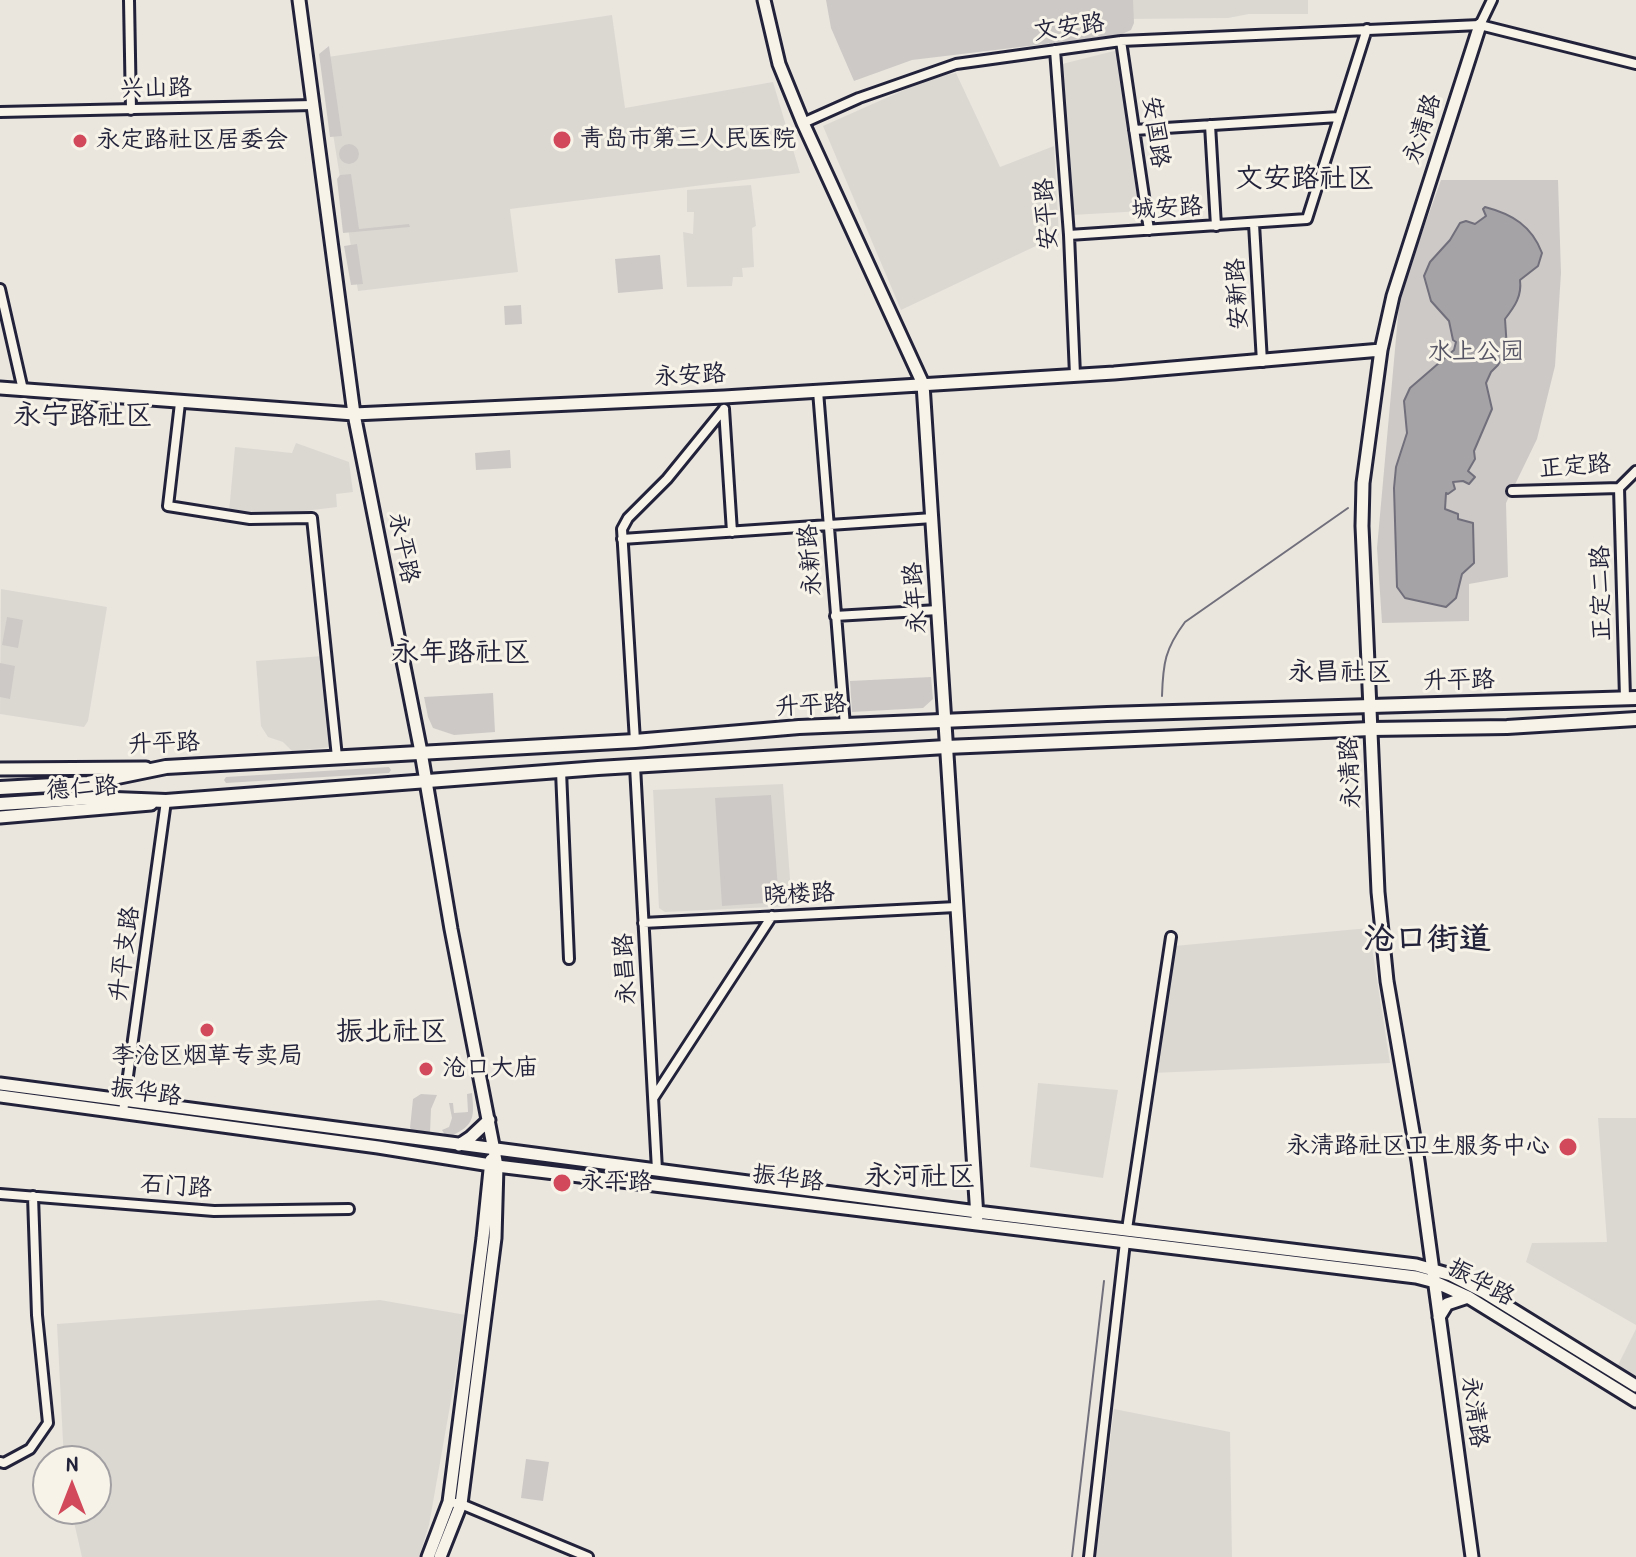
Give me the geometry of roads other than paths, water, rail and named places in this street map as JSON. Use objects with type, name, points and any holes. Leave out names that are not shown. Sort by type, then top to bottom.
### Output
[{"type":"main road","name":"永平路","points":[[299,0],[354,414],[421,752],[451,929],[494,1147],[495,1238],[455,1503],[440,1557]]},
{"type":"main road","name":"永年路","points":[[764,0],[779,64],[803,123],[923,384],[978,1226]]},
{"type":"main road","name":"永清路","points":[[1472,1557],[1438,1317],[1434,1268],[1387,981],[1378,892],[1362,511],[1381,350],[1393,296],[1480,25]]},
{"type":"main road","name":"永安路","points":[[0,388],[354,414],[724,403],[818,391],[1262,362],[1381,350]]},
{"type":"main road","name":"升平路","points":[[0,769],[166,767],[635,741],[946,719],[1632,697]]},
{"type":"main road","name":"升平路","points":[[0,804],[90,798],[166,801],[561,771],[946,747],[1371,729],[1507,727],[1636,719]]},
{"type":"main road","points":[[0,788],[88,783],[166,767]]},
{"type":"main road","name":"德仁路","points":[[0,817],[133,807],[166,801]]},
{"type":"main road","name":"振华路","points":[[0,1084],[493,1166],[1435,1282],[1468,1297],[1636,1401]]},
{"type":"main road","name":"振华路","points":[[0,1096],[494,1147],[977,1212],[1434,1268],[1484,1292],[1636,1386]]},
{"type":"main road","points":[[458,1145],[489,1120]]},
{"type":"main road","points":[[1438,1317],[1447,1304],[1468,1297]]},
{"type":"main road","name":"永平路","points":[[428,1557],[455,1503]]},
{"type":"street","points":[[129,0],[131,110]]},
{"type":"street","name":"永清路","points":[[1480,25],[1492,0]]},
{"type":"street","name":"文安路","points":[[803,123],[859,98],[956,64],[1121,41],[1480,25],[1636,64]]},
{"type":"street","name":"城安路","points":[[1069,235],[1307,219],[1367,29]]},
{"type":"street","name":"安国路","points":[[1121,41],[1149,230]]},
{"type":"street","name":"安平路","points":[[1055,50],[1069,235],[1075,375]]},
{"type":"street","name":"兴山路","points":[[0,112],[313,105]]},
{"type":"street","points":[[1134,130],[1339,117]]},
{"type":"street","points":[[1210,125],[1216,226]]},
{"type":"street","name":"安新路","points":[[1254,224],[1262,362]]},
{"type":"street","points":[[0,289],[23,390]]},
{"type":"street","name":"永新路","points":[[818,391],[845,726]]},
{"type":"street","points":[[180,403],[168,506],[250,519],[312,518],[337,757]]},
{"type":"street","points":[[724,403],[732,532]]},
{"type":"street","points":[[635,741],[622,529],[628,518],[667,479],[724,403]]},
{"type":"street","name":"正定路","points":[[1512,491],[1619,488],[1636,471]]},
{"type":"street","name":"正定二路","points":[[1619,488],[1632,697]]},
{"type":"street","points":[[622,539],[933,518]]},
{"type":"street","points":[[835,616],[938,610]]},
{"type":"street","name":"永昌路","points":[[635,766],[657,1170]]},
{"type":"street","points":[[561,771],[569,959]]},
{"type":"street","name":"升平支路","points":[[124,1107],[166,801]]},
{"type":"street","name":"晓楼路","points":[[643,923],[956,907]]},
{"type":"street","points":[[653,1098],[772,916]]},
{"type":"street","points":[[1127,1229],[1171,937]]},
{"type":"street","name":"石门路","points":[[0,1194],[214,1211],[349,1209]]},
{"type":"street","points":[[0,1462],[4,1463],[30,1449],[48,1423],[37,1315],[33,1196]]},
{"type":"street","points":[[1089,1557],[1125,1242]]},
{"type":"street","points":[[455,1503],[588,1557]]},
{"type":"waterway","points":[[1162,696],[1166,657],[1185,622],[1348,508]]},
{"type":"waterway","points":[[1072,1557],[1104,1281]]},
{"type":"place","name":"青岛市第三人民医院","points":[[562,140]]},
{"type":"place","name":"永定路社区居委会","points":[[80,141]]},
{"type":"place","name":"李沧区烟草专卖局","points":[[207,1030]]},
{"type":"place","name":"沧口大庙","points":[[426,1069]]},
{"type":"place","name":"永清路社区卫生服务中心","points":[[1568,1147]]},
{"type":"place","name":"永平路","points":[[562,1183]]},
{"type":"district","name":"文安路社区","points":[[1305,180]]},
{"type":"district","name":"永宁路社区","points":[[83,417]]},
{"type":"district","name":"永年路社区","points":[[461,654]]},
{"type":"district","name":"永昌社区","points":[[1340,673]]},
{"type":"district","name":"沧口街道","points":[[1427,940]]},
{"type":"district","name":"振北社区","points":[[392,1033]]},
{"type":"district","name":"永河社区","points":[[920,1178]]},
{"type":"park label","name":"水上公园","points":[[1476,353]]}]
